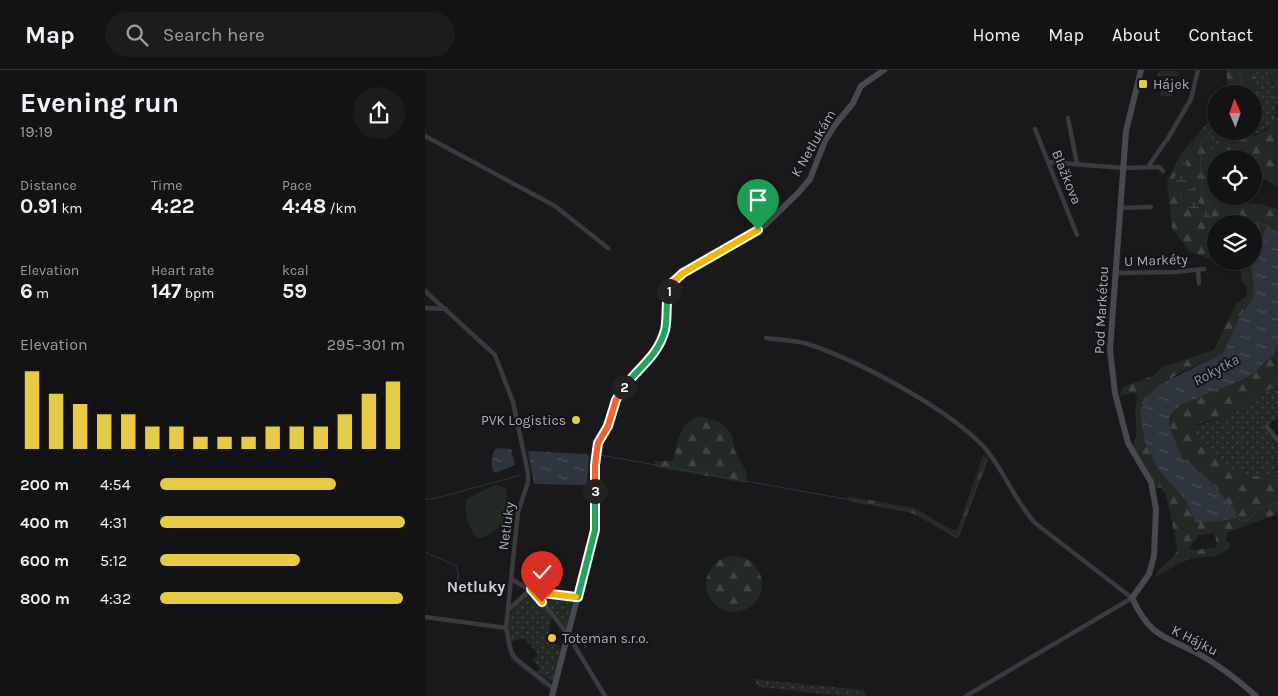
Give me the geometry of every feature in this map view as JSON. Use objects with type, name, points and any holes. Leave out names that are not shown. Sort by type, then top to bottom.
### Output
[{"type":"street","name":"K Netlukám","points":[[551,690],[568,635],[595,530],[594,471],[598,443],[608,426],[622,390],[650,360],[660,344],[666,325],[667,296],[671,286],[683,273],[765,225],[799,192],[810,179],[835,125],[853,103],[863,84],[884,70]]},
{"type":"street","name":"Pod Markétou","points":[[1132,598],[1149,574],[1154,556],[1157,525],[1151,482],[1127,443],[1115,393],[1110,350],[1127,123],[1141,70]]},
{"type":"street","points":[[1148,167],[1191,99],[1198,70]]},
{"type":"street","points":[[1069,118],[1077,164]]},
{"type":"street","name":"Blažkova","points":[[1035,129],[1077,235]]},
{"type":"street","points":[[425,136],[555,206],[608,248]]},
{"type":"street","points":[[1049,162],[1123,168],[1159,167],[1163,171]]},
{"type":"street","points":[[1120,208],[1151,207]]},
{"type":"street","name":"U Markéty","points":[[1115,273],[1204,269]]},
{"type":"street","name":"U Markéty","points":[[1198,270],[1199,283]]},
{"type":"street","name":"Netluky","points":[[425,291],[495,355],[513,402],[528,482],[518,512],[506,628],[515,658],[551,690]]},
{"type":"street","points":[[425,308],[446,309]]},
{"type":"street","points":[[766,338],[798,342],[827,352],[896,385],[955,422],[985,449],[1024,511],[1035,523],[1132,598],[966,696]]},
{"type":"street","points":[[1267,427],[1278,441]]},
{"type":"street","points":[[511,579],[543,593],[578,597]]},
{"type":"street","points":[[508,610],[531,589]]},
{"type":"street","points":[[531,589],[568,635],[605,696]]},
{"type":"street","name":"K Hájku","points":[[1132,598],[1145,622],[1157,634],[1202,655],[1228,671],[1256,696]]},
{"type":"street","points":[[425,617],[506,628]]},
{"type":"green space","points":[[1226,70],[1249,70],[1258,80],[1256,85],[1228,85]]},
{"type":"green space","points":[[1249,70],[1267,70],[1278,98],[1275,122],[1263,130],[1263,85],[1254,85]]},
{"type":"green space","points":[[1278,70],[1278,98],[1268,71]]},
{"type":"green space","points":[[1158,71],[1178,71],[1177,76],[1158,76]]},
{"type":"green space","points":[[1161,79],[1173,80],[1172,96],[1160,96]]},
{"type":"green space","points":[[1278,113],[1278,187],[1262,179],[1262,150],[1207,150],[1207,205],[1262,204],[1278,209],[1278,233],[1267,226],[1262,239],[1262,215],[1207,215],[1207,258],[1189,251],[1172,228],[1167,182],[1180,155],[1207,124],[1207,140],[1210,140],[1209,149],[1217,149],[1219,143],[1223,140],[1263,140],[1263,132],[1272,125]]},
{"type":"green space","points":[[1210,140],[1229,140],[1217,149],[1209,149]]},
{"type":"green space","points":[[1185,159],[1187,165],[1183,172],[1196,190],[1200,205],[1212,215],[1207,215],[1207,218],[1183,204],[1189,193],[1186,192],[1179,197],[1172,182]]},
{"type":"green space","points":[[1238,270],[1253,270],[1252,300],[1240,316],[1223,353],[1174,376],[1140,415],[1145,442],[1158,469],[1186,501],[1195,521],[1200,523],[1237,518],[1223,497],[1204,475],[1181,457],[1169,431],[1170,421],[1173,413],[1190,400],[1238,382],[1274,352],[1278,344],[1278,383],[1230,416],[1197,424],[1194,430],[1198,440],[1206,450],[1229,467],[1256,476],[1268,477],[1278,473],[1278,514],[1228,532],[1226,540],[1231,545],[1220,554],[1185,561],[1154,578],[1177,551],[1176,541],[1165,493],[1161,487],[1155,489],[1146,467],[1133,446],[1136,434],[1135,409],[1138,396],[1132,393],[1120,396],[1122,387],[1153,376],[1162,367],[1214,350],[1236,304],[1247,296],[1247,287],[1241,280],[1241,271]],"holes":[[[1215,533],[1217,547],[1196,550],[1189,548],[1199,535]]]},
{"type":"green space","points":[[1278,383],[1278,419],[1264,427],[1278,447],[1278,473],[1262,478],[1241,473],[1218,460],[1200,444],[1195,435],[1195,426],[1230,416]]},
{"type":"green space","points":[[699,416],[720,422],[727,428],[732,436],[734,449],[747,473],[746,483],[656,467],[655,461],[673,461],[683,428],[692,419]]},
{"type":"green space","points":[[983,455],[988,460],[958,539],[912,513],[850,502],[847,496],[915,508],[950,529],[957,530]]},
{"type":"green space","points":[[495,485],[506,488],[507,491],[503,525],[487,536],[479,538],[472,531],[468,521],[466,499]]},
{"type":"green space","points":[[734,556],[745,558],[754,564],[760,573],[762,584],[760,595],[754,604],[745,610],[734,612],[723,610],[714,604],[708,595],[706,584],[708,573],[714,564],[723,558]]},
{"type":"green space","points":[[529,593],[534,593],[552,618],[547,641],[559,645],[560,653],[552,682],[537,672],[540,668],[533,661],[538,654],[524,638],[510,642],[509,619],[513,609]]},
{"type":"green space","points":[[540,595],[573,599],[566,628]]},
{"type":"green space","points":[[753,679],[864,690],[867,696],[841,696],[759,687]]},
{"type":"water","points":[[1267,225],[1278,233],[1278,344],[1275,352],[1253,374],[1232,385],[1181,405],[1172,413],[1169,420],[1170,429],[1182,458],[1207,478],[1236,511],[1237,518],[1235,519],[1200,523],[1195,521],[1186,501],[1158,469],[1145,442],[1140,415],[1141,409],[1147,397],[1158,386],[1223,353],[1240,316],[1252,300],[1254,283],[1252,270],[1262,270],[1262,238]]},
{"type":"water","points":[[495,449],[511,449],[515,465],[495,473],[492,467],[492,458]]},
{"type":"water","points":[[528,451],[587,454],[589,458],[587,485],[534,484]]},
{"type":"waterway","name":"Rokytka","points":[[1238,70],[1243,85]]},
{"type":"waterway","points":[[1263,96],[1278,97]]},
{"type":"waterway","name":"Rokytka","points":[[1207,135],[1200,144],[1202,195],[1222,217],[1267,225]]},
{"type":"waterway","points":[[587,458],[593,454]]},
{"type":"waterway","points":[[600,455],[913,511],[926,517],[955,537],[958,536],[988,456]]},
{"type":"waterway","points":[[425,499],[433,499],[521,475]]},
{"type":"waterway","name":"Rokytka","points":[[1237,518],[1242,521],[1248,520],[1258,509],[1278,503]]},
{"type":"waterway","points":[[425,552],[456,566],[458,584]]},
{"type":"waterway","points":[[506,640],[509,651]]},
{"type":"waterway","points":[[511,655],[512,659],[547,687]]},
{"type":"place","name":"Hájek","points":[[1143,84]]},
{"type":"place","name":"PVK Logistics","points":[[576,420]]},
{"type":"place","name":"Toteman s.r.o.","points":[[552,638]]},
{"type":"district","name":"Netluky","points":[[476,586]]},
{"type":"route","points":[[542,602],[531,589],[543,593],[578,597],[595,530],[594,471],[598,443],[611,420],[616,400],[622,390],[629,380],[647,364],[660,344],[666,325],[669,289],[683,273],[758,230]]}]
